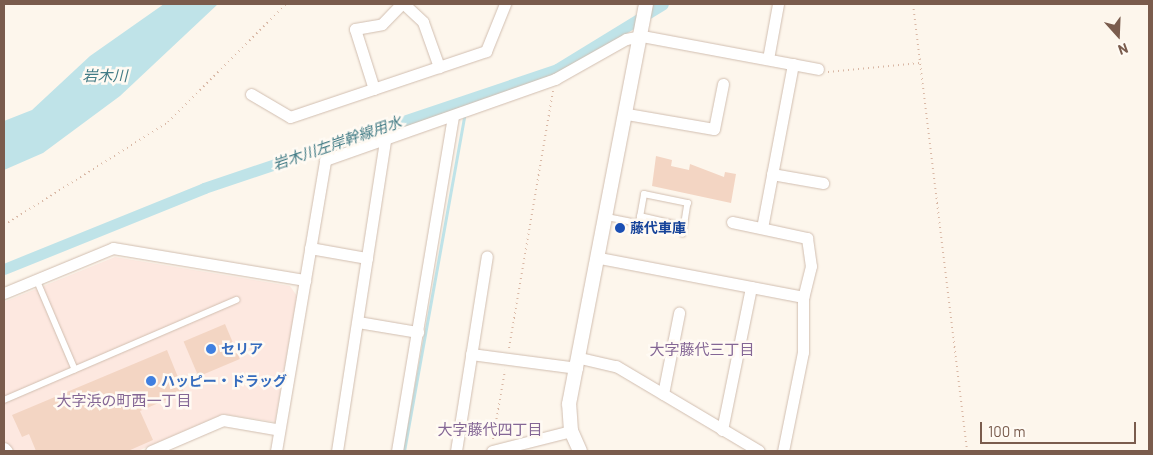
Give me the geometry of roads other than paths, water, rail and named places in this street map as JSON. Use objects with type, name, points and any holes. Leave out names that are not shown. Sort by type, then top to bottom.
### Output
[{"type":"street","points":[[374,89],[355,29],[382,24],[403,4],[423,22],[440,67]]},
{"type":"street","points":[[251,94],[290,117],[486,51],[505,4]]},
{"type":"street","points":[[768,59],[778,4]]},
{"type":"street","points":[[580,451],[571,431],[569,404],[579,363],[642,36],[646,5]]},
{"type":"street","points":[[276,451],[325,160],[453,118],[555,79],[626,39],[642,36],[818,69]]},
{"type":"street","points":[[762,228],[793,64]]},
{"type":"street","points":[[627,114],[714,129],[723,84]]},
{"type":"street","points":[[397,451],[453,118]]},
{"type":"street","points":[[337,451],[385,141]]},
{"type":"street","points":[[772,174],[816,186]]},
{"type":"street","points":[[732,222],[807,238],[811,266],[803,297],[803,352],[783,451]]},
{"type":"street","points":[[4,293],[113,248],[305,280]]},
{"type":"street","points":[[310,248],[367,258]]},
{"type":"street","points":[[456,451],[487,256]]},
{"type":"street","points":[[599,258],[803,297]]},
{"type":"street","points":[[722,430],[751,287]]},
{"type":"street","points":[[663,394],[679,313]]},
{"type":"street","points":[[358,322],[418,332]]},
{"type":"street","points":[[471,354],[507,359],[616,366],[758,451]]},
{"type":"street","points":[[150,451],[223,420],[274,428]]},
{"type":"street","points":[[492,447],[544,438],[571,431]]},
{"type":"street","points":[[541,451],[544,438]]},
{"type":"street","points":[[4,448],[7,451]]},
{"type":"lane","points":[[607,217],[638,223],[644,194],[688,203],[682,234]]},
{"type":"lane","points":[[640,216],[684,226]]},
{"type":"lane","points":[[36,279],[75,369]]},
{"type":"lane","points":[[4,400],[236,300]]},
{"type":"water","name":"岩木川","points":[[164,4],[218,4],[120,96],[43,153],[4,170],[4,121],[32,110],[90,56]]},
{"type":"waterway","name":"岩木川左岸幹線用水","points":[[4,269],[204,188],[557,69],[663,4]]},
{"type":"waterway","points":[[404,451],[464,117]]},
{"type":"place","name":"藤代車庫","points":[[620,228]]},
{"type":"place","name":"セリア","points":[[211,349]]},
{"type":"place","name":"ハッピー・ドラッグ","points":[[151,381]]},
{"type":"district","name":"大字藤代三丁目","points":[[702,350]]},
{"type":"district","name":"大字浜の町西一丁目","points":[[124,401]]},
{"type":"district","name":"大字藤代四丁目","points":[[490,430]]}]
